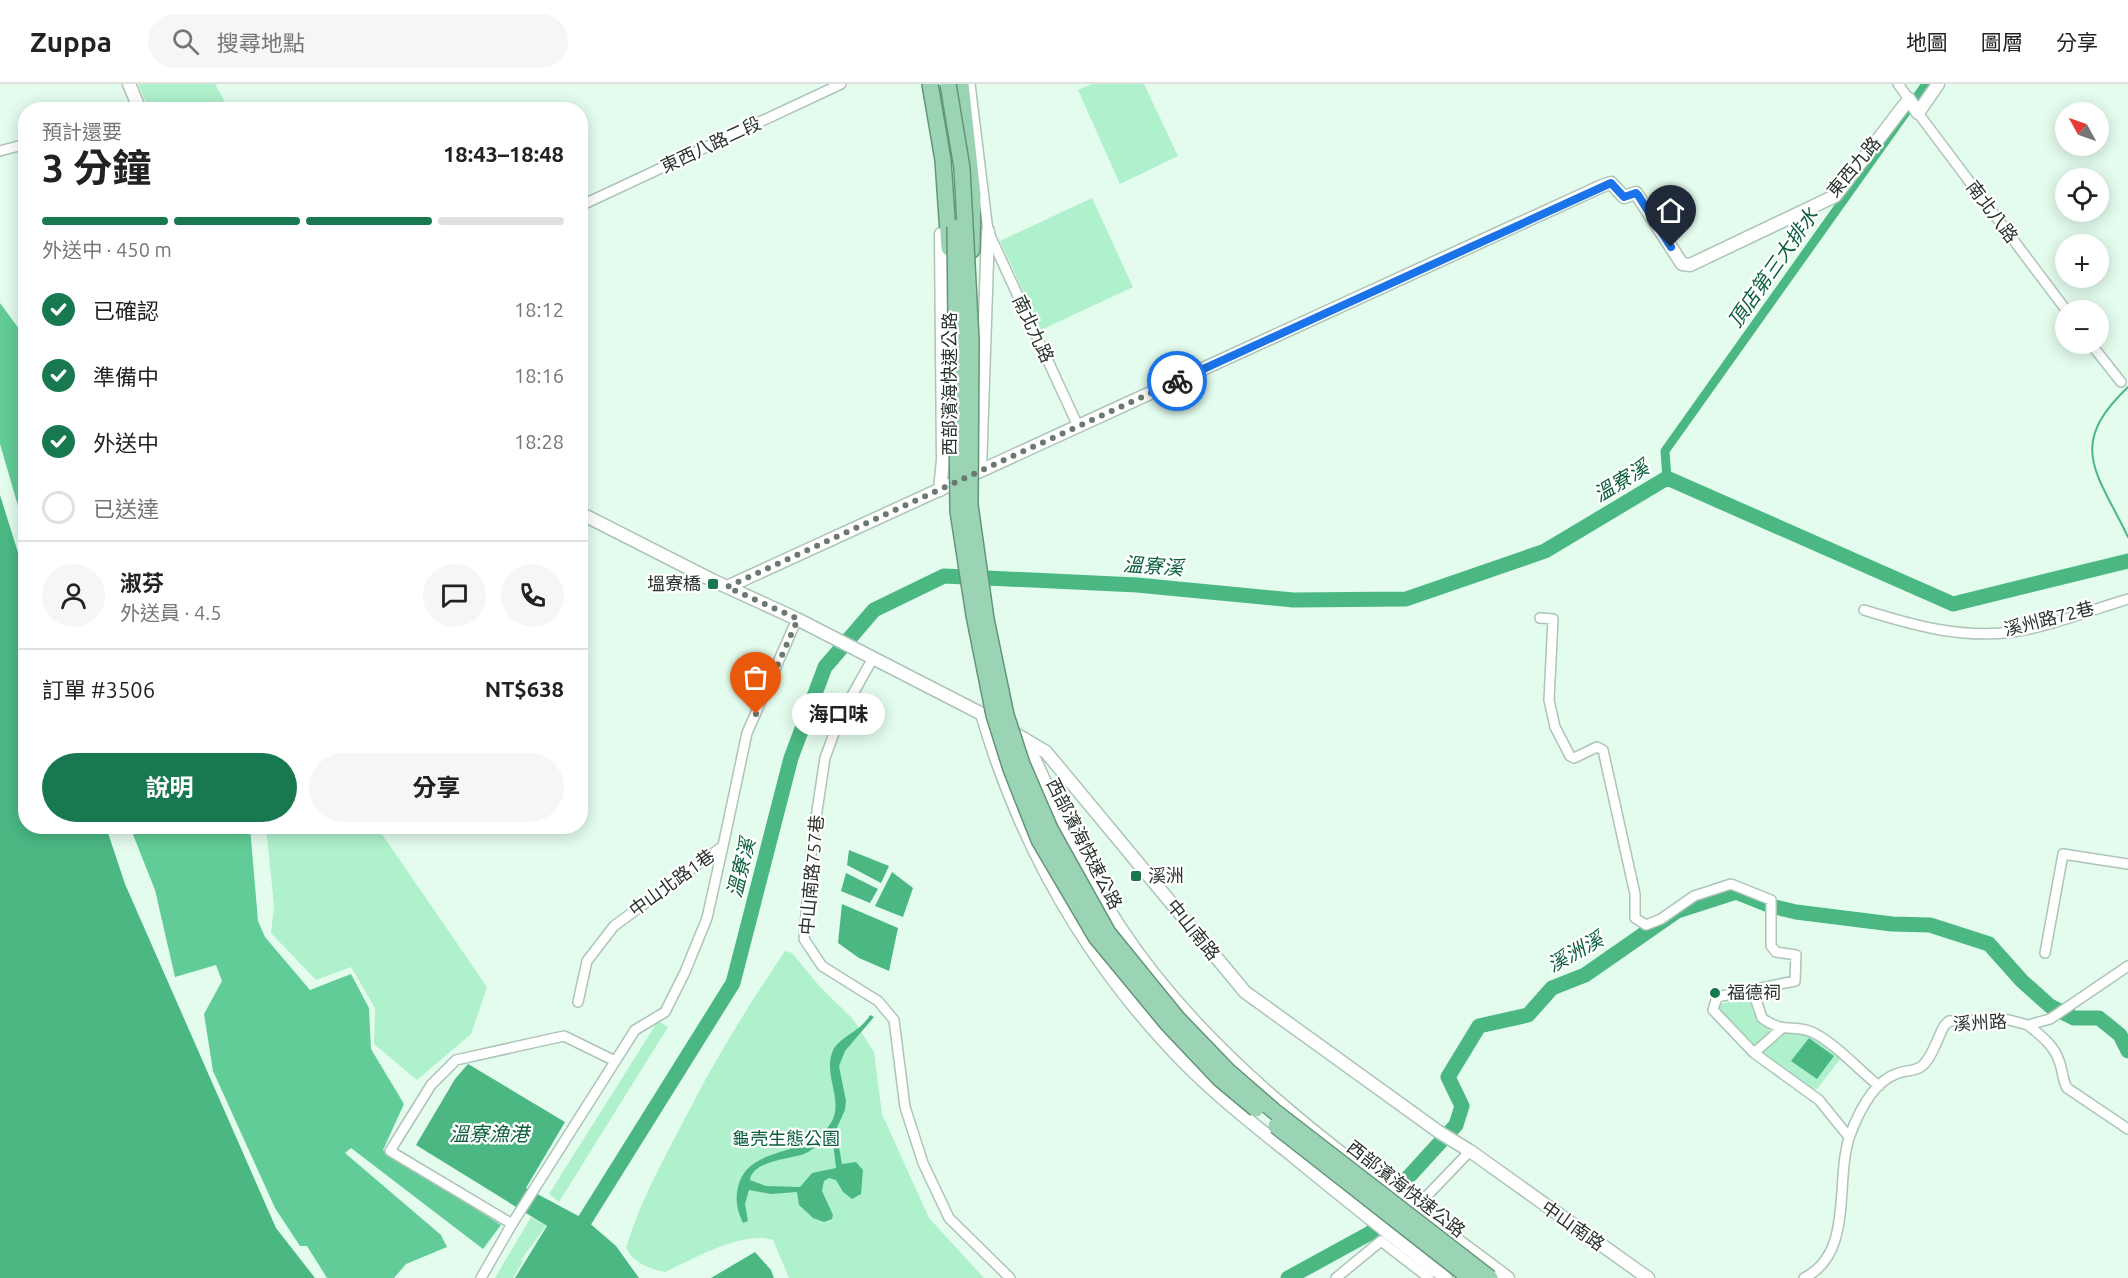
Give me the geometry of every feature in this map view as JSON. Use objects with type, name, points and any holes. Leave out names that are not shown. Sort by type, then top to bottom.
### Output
[{"type":"highway","points":[[928,84],[943,160],[956,332]]},
{"type":"highway","name":"西部濱海快速公路","points":[[939,84],[954,189],[958,511],[972,604],[994,715],[1039,840],[1096,937],[1167,1023],[1220,1079],[1398,1223],[1470,1278]]},
{"type":"highway","name":"西部濱海快速公路","points":[[948,84],[962,168],[971,340],[970,505],[986,619],[1006,715],[1022,764],[1050,829],[1108,933],[1177,1018],[1228,1071],[1274,1111],[1490,1278]]},
{"type":"highway","points":[[961,84],[973,195],[971,340]]},
{"type":"street","points":[[129,84],[137,102]]},
{"type":"street","name":"東西八路二段","points":[[588,202],[841,84]]},
{"type":"street","points":[[928,84],[942,258],[943,460],[940,490]]},
{"type":"street","name":"南北九路","points":[[970,84],[988,231],[1078,426]]},
{"type":"street","points":[[1898,84],[1918,113],[1938,84]]},
{"type":"street","name":"東西九路","points":[[727,587],[1611,183],[1624,197],[1636,193],[1638,195],[1682,264],[1690,265],[1835,196],[1909,99]]},
{"type":"street","name":"南北八路","points":[[1918,113],[2058,300]]},
{"type":"street","points":[[0,151],[18,146]]},
{"type":"street","points":[[981,470],[988,231]]},
{"type":"street","points":[[2099,354],[2121,382]]},
{"type":"street","name":"中山南路","points":[[588,517],[727,587],[798,619],[982,714],[1046,752],[1245,992],[1439,1132],[1470,1151],[1648,1278]]},
{"type":"street","name":"溪州路72巷","points":[[1864,610],[1922,627],[1979,633],[2024,629],[2128,599]]},
{"type":"street","points":[[1540,618],[1552,619],[1549,699],[1555,727],[1570,756],[1574,758],[1597,747],[1603,750],[1635,894],[1635,918],[1646,925],[1661,919],[1694,896],[1731,884],[1772,900],[1771,946],[1776,952],[1796,955],[1795,981],[1717,997],[1713,1010],[1754,1053],[1819,1100],[1849,1137]]},
{"type":"street","name":"中山北路1巷","points":[[578,1002],[587,961],[614,926],[723,846],[747,733],[798,619]]},
{"type":"street","name":"中山南路757巷","points":[[873,658],[840,717],[825,758],[812,844],[804,939],[822,966],[878,1001],[894,1020],[905,1107],[923,1163],[949,1218],[1010,1278]]},
{"type":"street","points":[[982,714],[996,762],[1020,825],[1045,876],[1090,950],[1165,1042],[1212,1089],[1446,1278]]},
{"type":"street","points":[[1024,737],[1062,822],[1119,926],[1185,1011],[1285,1107],[1380,1181],[1418,1203],[1508,1278]]},
{"type":"street","points":[[481,1278],[512,1224],[635,1030],[665,1012],[686,972],[714,891],[723,846]]},
{"type":"street","points":[[2045,953],[2063,854],[2128,864]]},
{"type":"street","name":"溪州路","points":[[1804,1278],[1822,1266],[1833,1247],[1839,1219],[1844,1162],[1849,1137],[1857,1118],[1879,1086],[1894,1074],[1919,1069],[1925,1064],[1949,1021],[2005,1019],[2028,1025],[2050,1019],[2128,966]]},
{"type":"street","points":[[1753,991],[1762,1018],[1781,1029],[1803,1029],[1816,1034],[1879,1086]]},
{"type":"street","points":[[2028,1025],[2046,1040],[2059,1060],[2062,1078],[2067,1088],[2128,1130]]},
{"type":"street","points":[[1754,1053],[1781,1029]]},
{"type":"street","points":[[512,1224],[390,1151],[431,1085],[456,1060],[564,1036],[615,1061]]},
{"type":"street","points":[[1418,1203],[1470,1151]]},
{"type":"street","points":[[1336,1278],[1381,1241],[1429,1278]]},
{"type":"green space","points":[[138,84],[215,84],[225,102],[146,102]]},
{"type":"green space","points":[[1092,84],[1144,84],[1178,156],[1120,184],[1078,90]]},
{"type":"green space","points":[[1092,198],[1133,287],[1041,330],[1000,241]]},
{"type":"green space","points":[[267,834],[382,834],[487,987],[471,1034],[417,1080],[374,1044],[375,1008],[351,967],[316,980],[271,933],[274,906]]},
{"type":"green space","name":"龜壳生態公園","points":[[785,951],[792,953],[820,987],[853,1019],[874,1052],[882,1114],[929,1218],[984,1278],[789,1278],[773,1240],[761,1238],[747,1239],[718,1247],[665,1272],[642,1264],[626,1248],[647,1194],[702,1087]]},
{"type":"green space","points":[[1752,997],[1753,1012],[1771,1032],[1804,1032],[1841,1058],[1817,1089],[1808,1087],[1782,1070],[1718,1011],[1719,1004]]},
{"type":"green space","points":[[658,1021],[668,1027],[559,1202],[549,1194]]},
{"type":"green space","points":[[531,1217],[546,1226],[521,1260],[523,1261],[513,1278],[495,1278]]},
{"type":"shaded area","points":[[0,303],[18,327],[18,506],[0,444]]},
{"type":"shaded area","points":[[133,834],[251,834],[258,921],[265,937],[310,990],[351,974],[369,1008],[371,1049],[404,1104],[383,1150],[501,1225],[483,1249],[351,1148],[345,1153],[441,1235],[447,1247],[406,1264],[394,1278],[327,1278],[307,1246],[300,1246],[275,1208],[213,1071],[204,1014],[222,981],[216,965],[175,977],[155,890]]},
{"type":"water","points":[[0,495],[18,553],[18,834],[108,834],[125,884],[276,1228],[315,1278],[0,1278]]},
{"type":"water","points":[[849,850],[889,866],[881,883],[847,865]]},
{"type":"water","points":[[892,872],[913,888],[903,917],[875,906]]},
{"type":"water","points":[[846,873],[878,889],[870,903],[841,891]]},
{"type":"water","points":[[842,904],[898,928],[889,971],[859,958],[838,943]]},
{"type":"water","points":[[870,1015],[874,1017],[845,1051],[839,1066],[846,1101],[845,1110],[836,1130],[842,1164],[856,1162],[863,1170],[861,1194],[852,1199],[843,1192],[836,1180],[829,1178],[824,1181],[822,1191],[833,1215],[832,1219],[824,1222],[813,1218],[799,1205],[797,1192],[771,1194],[749,1190],[745,1204],[748,1221],[743,1223],[738,1210],[737,1196],[744,1173],[754,1163],[810,1141],[822,1133],[832,1121],[836,1105],[830,1070],[832,1053],[839,1043]],"holes":[[[832,1134],[836,1168],[812,1173],[800,1187],[766,1186],[750,1180],[752,1174],[764,1165],[804,1154]]]},
{"type":"water","points":[[1809,1038],[1834,1056],[1817,1079],[1791,1061]]},
{"type":"water","name":"溫寮漁港","points":[[468,1064],[565,1122],[526,1188],[586,1220],[616,1246],[639,1278],[515,1278],[547,1226],[416,1145],[455,1079]]},
{"type":"water","points":[[755,1252],[771,1270],[774,1278],[711,1278]]},
{"type":"waterway","name":"頂店第三大排水","points":[[1667,478],[1665,451],[1926,84]]},
{"type":"waterway","points":[[2128,387],[2109,408],[2097,426],[2093,443],[2093,460],[2098,477],[2128,537]]},
{"type":"waterway","name":"溫寮溪","points":[[575,1236],[733,983],[791,758],[825,667],[874,610],[944,576],[1137,585],[1293,600],[1406,599],[1545,551],[1667,478],[1953,604],[2128,561]]},
{"type":"waterway","name":"溪洲溪","points":[[1288,1278],[1372,1232],[1403,1183],[1456,1125],[1462,1106],[1448,1077],[1479,1026],[1528,1015],[1552,988],[1585,975],[1677,911],[1736,892],[1771,906],[1796,912],[1892,924],[1930,925],[1989,944],[2022,981],[2050,1006],[2074,1018],[2099,1018],[2120,1035],[2128,1051]]},
{"type":"way so far","points":[[756,714],[798,619],[727,587],[1177,381]]},
{"type":"place","name":"塭寮橋","points":[[713,584]]},
{"type":"place","name":"海口味","points":[[756,714]]},
{"type":"place","name":"溪洲","points":[[1136,876]]},
{"type":"place","name":"福德祠","points":[[1715,993]]},
{"type":"route","points":[[1177,381],[1611,183],[1624,197],[1636,193],[1638,195],[1671,247]]}]
